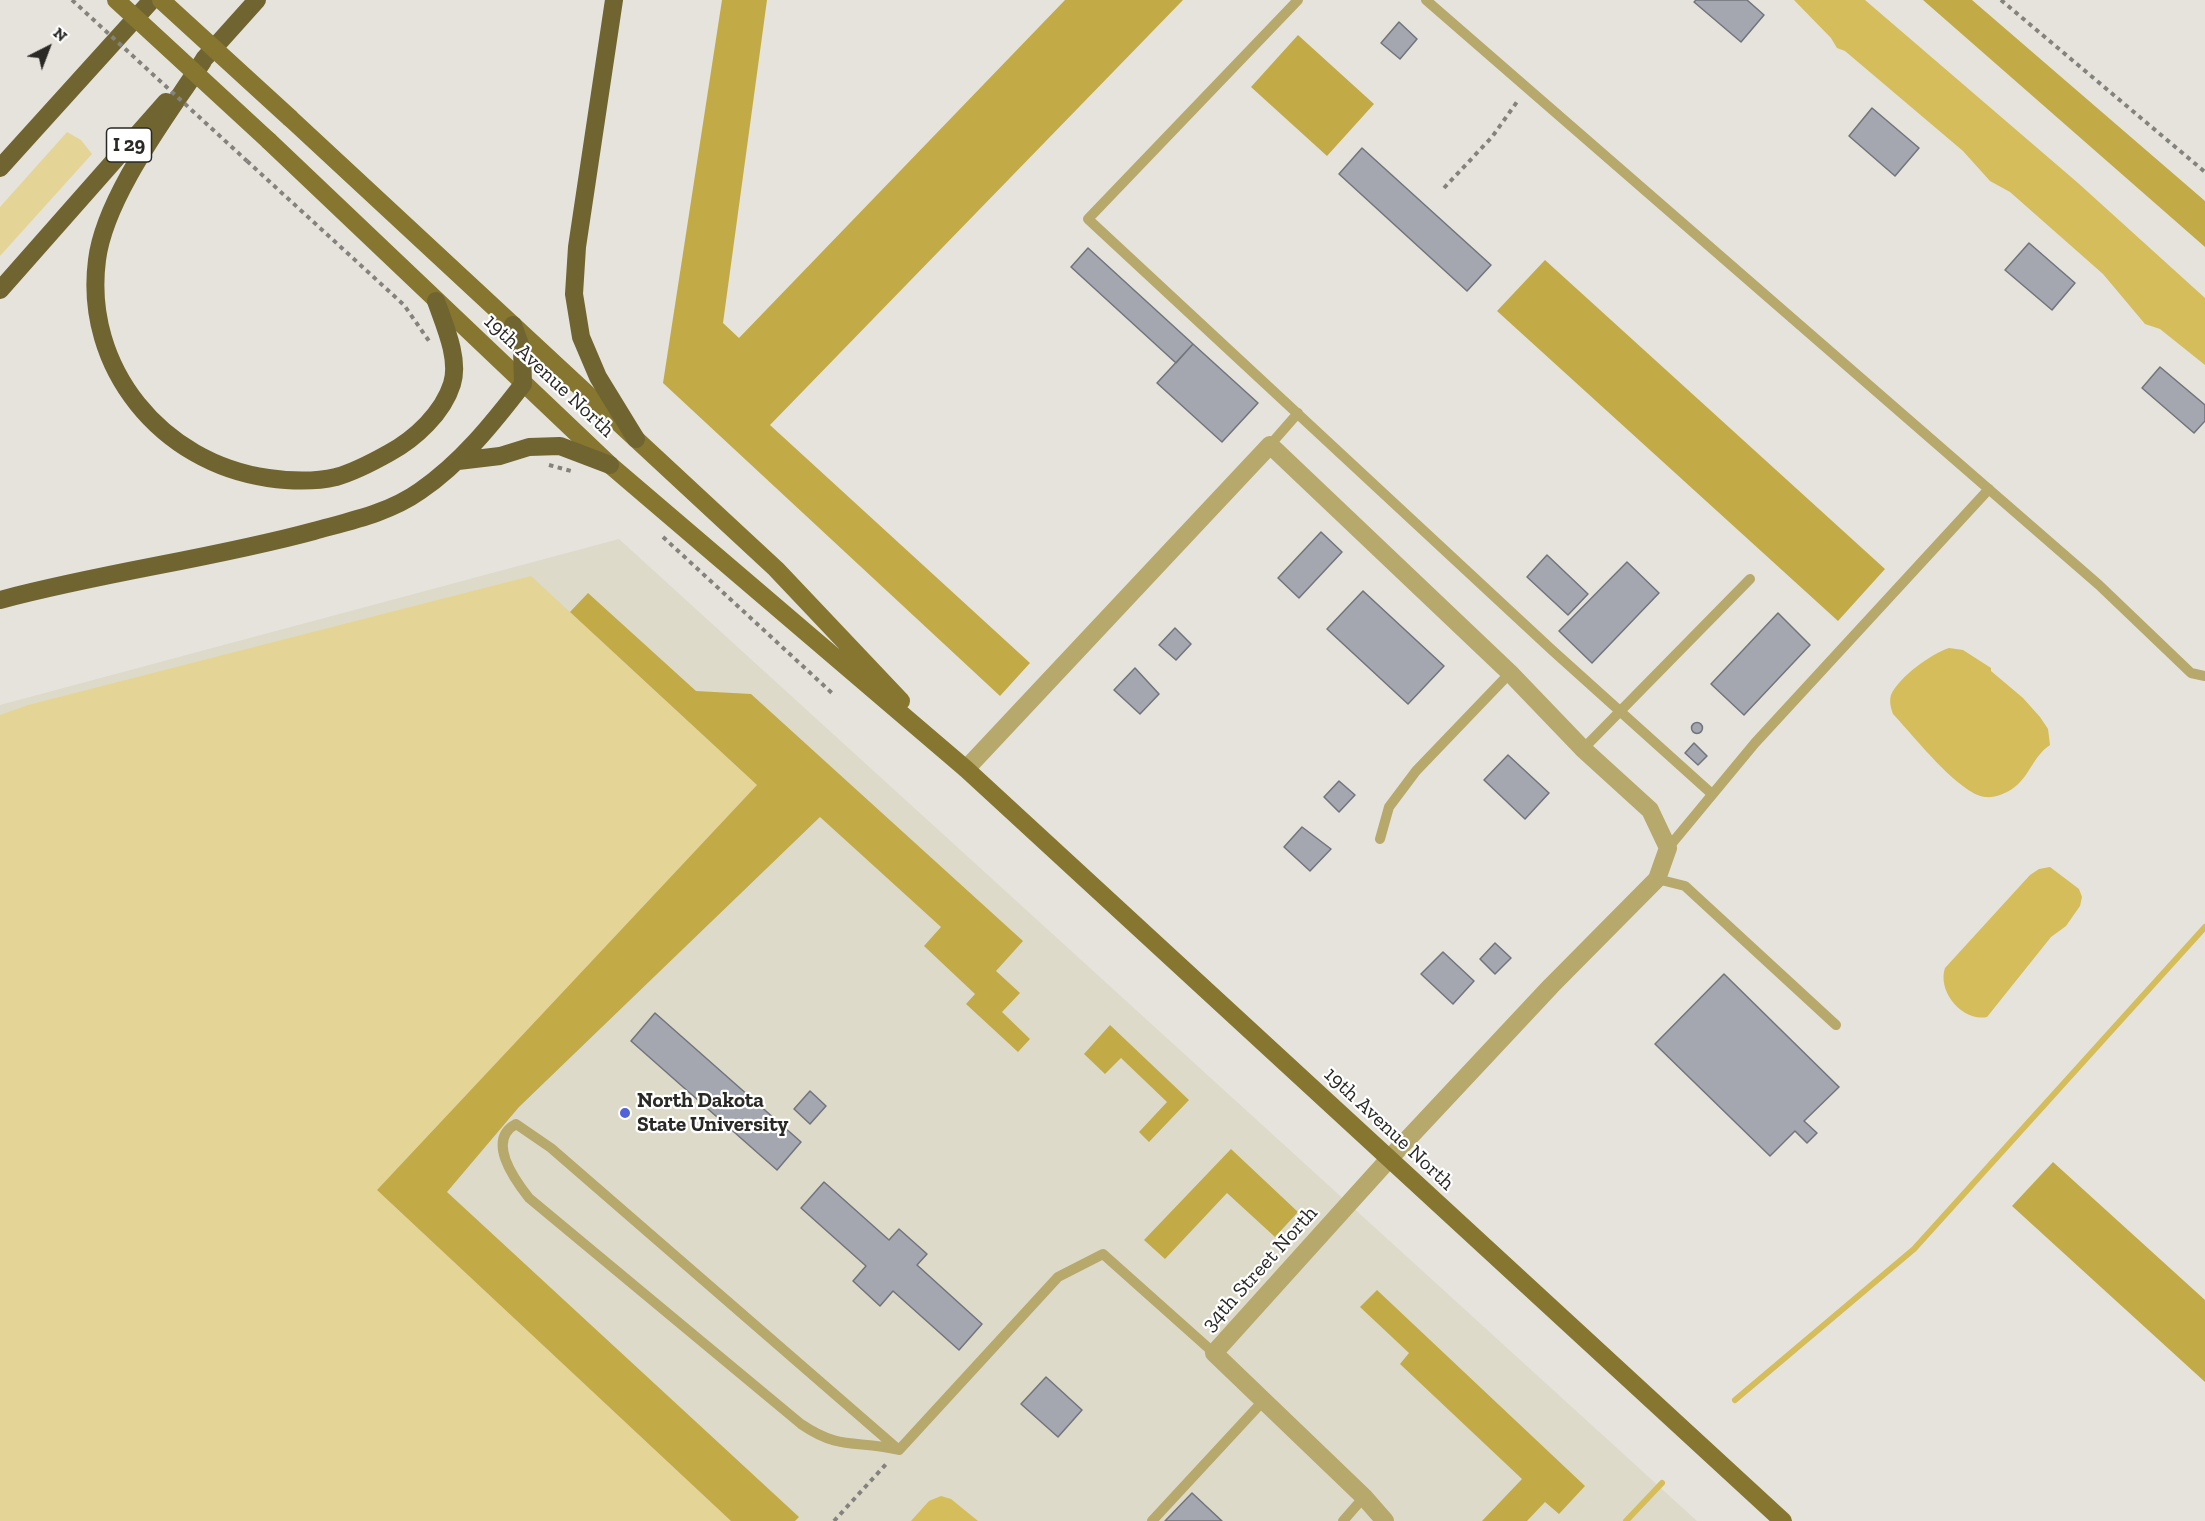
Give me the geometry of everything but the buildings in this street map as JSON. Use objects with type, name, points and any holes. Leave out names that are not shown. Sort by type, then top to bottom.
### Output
[{"type":"highway","points":[[0,168],[152,0]]},
{"type":"highway","name":"I 29","points":[[0,290],[257,0]]},
{"type":"highway","points":[[614,0],[577,248],[574,294],[581,337],[597,377],[636,439]]},
{"type":"highway","points":[[203,61],[124,188],[109,218],[97,258],[95,291],[103,335],[116,375],[141,408],[172,440],[205,460],[236,471],[287,480],[335,477],[374,462],[406,444],[434,415],[452,383],[452,345],[436,301]]},
{"type":"highway","points":[[0,600],[41,589],[279,541],[372,515],[419,492],[458,461],[523,384],[522,350],[513,325]]},
{"type":"highway","points":[[458,461],[500,456],[529,447],[560,447],[584,453],[610,465]]},
{"type":"main road","name":"19th Avenue North","points":[[116,0],[269,141],[610,465],[966,769],[1783,1521]]},
{"type":"main road","name":"19th Avenue North","points":[[161,0],[776,569],[966,769]]},
{"type":"street","points":[[966,769],[1270,445],[1510,673],[1583,749],[1650,810],[1668,848],[1657,879]]},
{"type":"street","name":"34th Street North","points":[[1214,1353],[1389,1159],[1551,986],[1657,879]]},
{"type":"street","points":[[1214,1353],[1364,1497],[1385,1521]]},
{"type":"lane","points":[[1298,0],[1088,219],[1712,794]]},
{"type":"lane","points":[[1426,0],[2099,585],[2191,673],[2205,676]]},
{"type":"lane","points":[[1270,445],[1298,413]]},
{"type":"lane","points":[[1668,848],[1755,743],[1989,489]]},
{"type":"lane","points":[[1583,749],[1750,579]]},
{"type":"lane","points":[[1380,839],[1389,807],[1416,771],[1510,673]]},
{"type":"lane","points":[[1657,879],[1685,886],[1836,1025]]},
{"type":"lane","points":[[516,1124],[551,1148],[899,1450],[879,1445],[843,1444],[822,1438],[801,1424],[530,1198],[515,1180],[506,1162],[502,1140],[507,1129],[516,1124]]},
{"type":"lane","name":"34th Street North","points":[[899,1450],[1058,1277],[1103,1254],[1214,1353]]},
{"type":"lane","points":[[1152,1521],[1264,1399]]},
{"type":"lane","points":[[1343,1521],[1364,1497]]},
{"type":"path","points":[[72,0],[404,305],[422,328],[432,350]]},
{"type":"path","points":[[2001,0],[2205,172]]},
{"type":"path","points":[[1444,188],[1492,137],[1526,88]]},
{"type":"path","points":[[545,464],[580,474]]},
{"type":"path","points":[[660,534],[833,694]]},
{"type":"path","points":[[834,1521],[899,1450]]},
{"type":"shaded area","points":[[722,0],[767,0],[723,323],[739,338],[1065,0],[1183,0],[770,425],[1030,663],[1000,696],[663,383]]},
{"type":"shaded area","points":[[1794,0],[1865,0],[2078,183],[2205,298],[2205,365],[2160,329],[2145,324],[2103,274],[2010,192],[1990,181],[1963,151],[1845,51],[1837,48],[1831,38]]},
{"type":"shaded area","points":[[1923,0],[1972,0],[2205,201],[2205,247]]},
{"type":"shaded area","points":[[1298,35],[1374,104],[1327,156],[1251,87]]},
{"type":"shaded area","points":[[67,132],[81,140],[92,154],[0,256],[0,207]]},
{"type":"shaded area","points":[[1545,260],[1885,569],[1838,621],[1497,311]]},
{"type":"shaded area","name":"North Dakota State University","points":[[619,539],[1697,1521],[0,1521],[0,705]]},
{"type":"shaded area","points":[[531,576],[757,785],[377,1190],[731,1521],[0,1521],[0,715],[28,705]]},
{"type":"shaded area","points":[[588,593],[696,691],[751,694],[1023,941],[996,971],[1020,993],[1002,1012],[1030,1039],[1018,1052],[966,1004],[975,994],[924,946],[941,927],[820,817],[519,1107],[447,1192],[799,1517],[795,1521],[731,1521],[377,1190],[757,785],[570,612]]},
{"type":"shaded area","points":[[1949,648],[1963,650],[1991,668],[1991,671],[2023,698],[2048,729],[2050,745],[2039,755],[2018,784],[1999,795],[1985,797],[1962,786],[1936,762],[1893,714],[1890,703],[1895,688],[1925,661]]},
{"type":"shaded area","points":[[2050,867],[2079,889],[2082,897],[2080,906],[2066,926],[2051,937],[1987,1017],[1969,1015],[1961,1010],[1948,995],[1943,977],[1945,968],[2030,875],[2039,869]]},
{"type":"shaded area","points":[[1110,1025],[1189,1100],[1149,1142],[1139,1132],[1167,1102],[1121,1058],[1105,1074],[1084,1054]]},
{"type":"shaded area","points":[[1231,1149],[1298,1212],[1275,1237],[1227,1193],[1165,1259],[1144,1240]]},
{"type":"shaded area","points":[[2053,1162],[2205,1300],[2205,1382],[2012,1206]]},
{"type":"shaded area","points":[[1377,1290],[1585,1486],[1559,1514],[1545,1502],[1527,1521],[1482,1521],[1522,1479],[1400,1364],[1409,1353],[1360,1307]]},
{"type":"shaded area","points":[[941,1496],[951,1499],[978,1521],[911,1521],[929,1501]]},
{"type":"waterway","points":[[1735,1400],[1914,1249],[2205,927]]},
{"type":"waterway","points":[[1626,1521],[1662,1483]]},
{"type":"place","name":"North Dakota State University","points":[[625,1113]]}]
